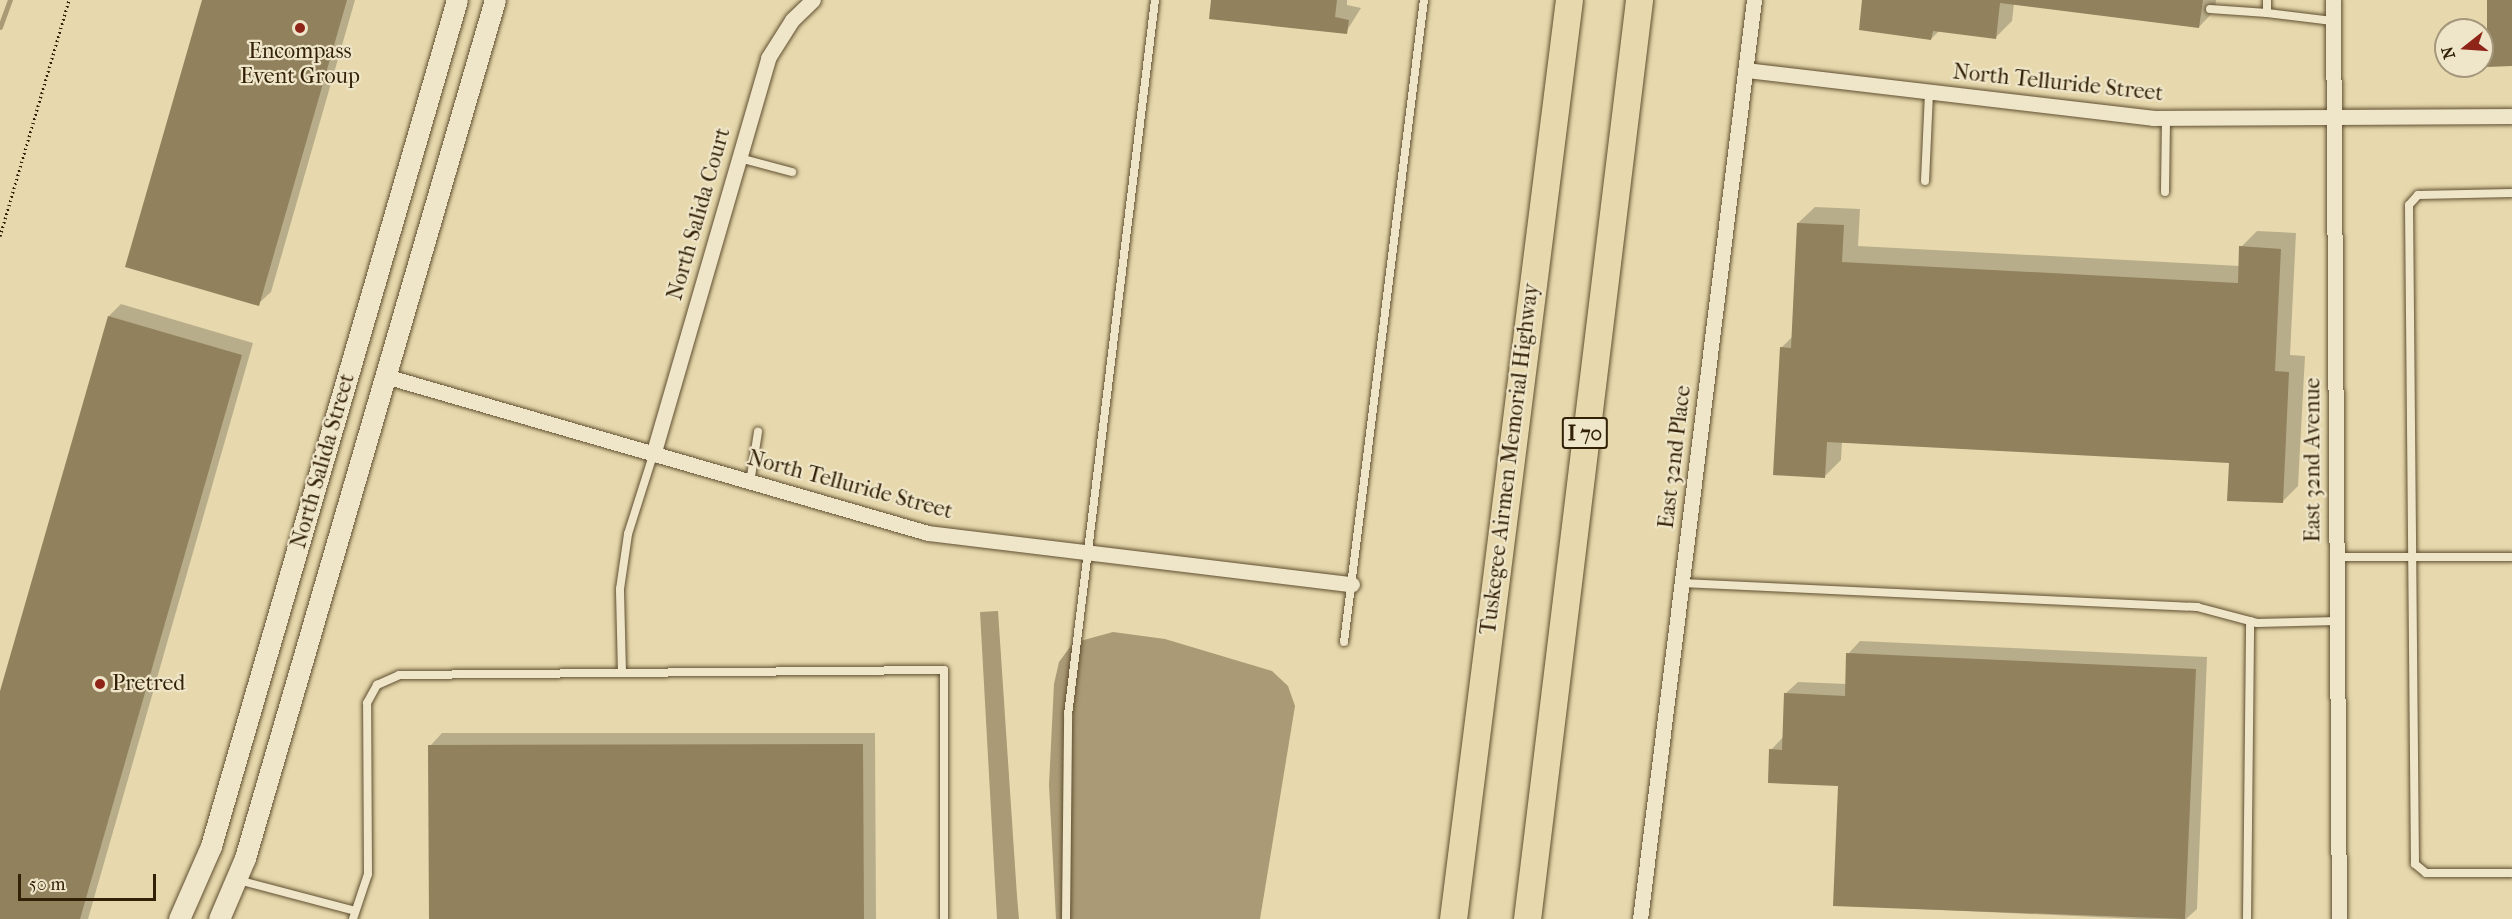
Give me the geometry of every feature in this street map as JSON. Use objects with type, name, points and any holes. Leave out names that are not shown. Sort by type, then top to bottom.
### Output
[{"type":"highway","name":"Tuskegee Airmen Memorial Highway","points":[[1453,919],[1569,0]]},
{"type":"highway","name":"I 70","points":[[1527,919],[1639,0]]},
{"type":"highway","points":[[1440,919],[1480,704]]},
{"type":"street","name":"North Salida Street","points":[[179,919],[211,846],[457,0]]},
{"type":"street","name":"North Salida Street","points":[[219,919],[237,880],[495,0]]},
{"type":"street","name":"North Salida Court","points":[[653,455],[768,58],[785,30],[813,0]]},
{"type":"street","name":"East 32nd Place","points":[[1640,919],[1754,0]]},
{"type":"street","name":"East 32nd Avenue","points":[[2333,0],[2339,919]]},
{"type":"street","name":"North Telluride Street","points":[[1746,70],[1929,93],[2166,118],[2512,116]]},
{"type":"street","name":"North Telluride Street","points":[[385,376],[928,533],[1352,584]]},
{"type":"lane","points":[[1066,919],[1068,715],[1086,552],[1155,0]]},
{"type":"lane","points":[[1344,642],[1424,0]]},
{"type":"lane","points":[[2266,13],[2267,0]]},
{"type":"lane","points":[[2210,9],[2333,21]]},
{"type":"lane","points":[[1925,181],[1929,93]]},
{"type":"lane","points":[[2165,192],[2166,118]]},
{"type":"lane","points":[[739,158],[792,172]]},
{"type":"lane","points":[[2512,193],[2418,195],[2409,205],[2415,864],[2426,873],[2512,873]]},
{"type":"lane","points":[[750,483],[758,432]]},
{"type":"lane","points":[[622,673],[620,589],[628,534],[653,455]]},
{"type":"lane","points":[[2336,557],[2512,557]]},
{"type":"lane","points":[[1682,583],[2197,607],[2250,621],[2337,621]]},
{"type":"lane","points":[[2247,919],[2250,621]]},
{"type":"lane","points":[[237,880],[354,915],[368,874],[367,703],[376,685],[399,675],[944,670],[944,919]]},
{"type":"path","points":[[0,236],[69,0]]},
{"type":"shaded area","points":[[998,611],[1019,919],[997,919],[980,612]]},
{"type":"shaded area","points":[[1113,632],[1165,639],[1272,671],[1288,686],[1295,706],[1260,919],[1056,919],[1049,785],[1054,684],[1059,662],[1073,643]]},
{"type":"building","points":[[202,0],[347,0],[259,306],[125,267]]},
{"type":"building","points":[[1211,0],[1337,0],[1335,17],[1349,20],[1347,34],[1209,19]]},
{"type":"building","points":[[1862,0],[2203,0],[2199,28],[2000,3],[1996,39],[1933,31],[1931,40],[1859,30]]},
{"type":"building","points":[[2487,0],[2512,0],[2512,66],[2494,67],[2494,18],[2487,18]]},
{"type":"building","points":[[1797,223],[1844,225],[1842,262],[2238,283],[2239,246],[2281,249],[2275,371],[2289,372],[2283,503],[2227,501],[2229,463],[1827,442],[1825,478],[1773,475],[1780,347],[1791,348]]},
{"type":"building","points":[[108,316],[242,355],[80,919],[0,919],[0,691]]},
{"type":"building","points":[[1846,653],[2196,669],[2185,919],[1833,906],[1838,786],[1768,783],[1769,749],[1782,750],[1784,693],[1845,696]]},
{"type":"building","points":[[863,744],[864,919],[429,919],[428,745]]},
{"type":"waterway","points":[[0,27],[10,0]]},
{"type":"place","name":"Encompass Event Group","points":[[300,28]]},
{"type":"place","name":"Pretred","points":[[100,684]]}]
